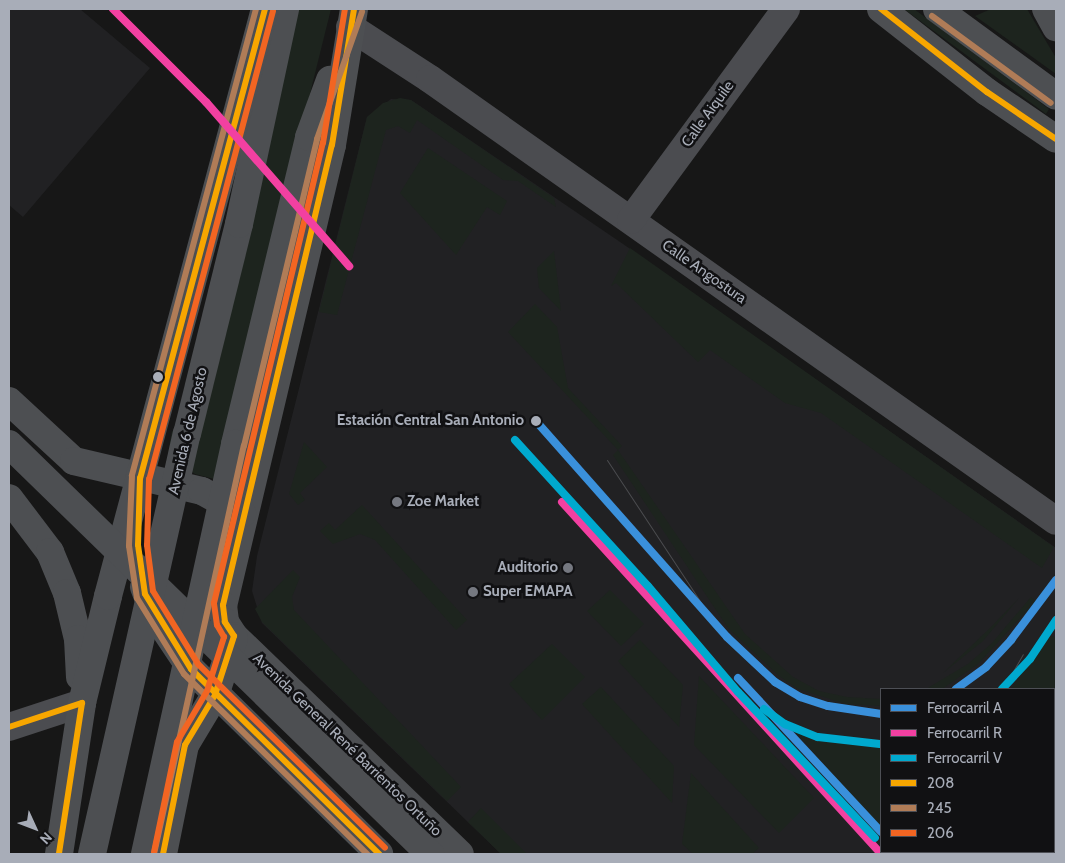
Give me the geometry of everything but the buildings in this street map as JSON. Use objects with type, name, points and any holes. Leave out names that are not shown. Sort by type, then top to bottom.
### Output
[{"type":"main road","points":[[59,854],[82,703],[265,9]]},
{"type":"main road","name":"Avenida 6 de Agosto","points":[[92,854],[187,434],[239,224],[285,9]]},
{"type":"main road","points":[[881,9],[987,92],[1056,139]]},
{"type":"main road","points":[[937,9],[1056,96]]},
{"type":"main road","points":[[1046,9],[1056,27]]},
{"type":"main road","points":[[145,854],[236,444],[309,138],[352,18]]},
{"type":"main road","points":[[162,854],[185,745],[215,695],[234,636],[225,622],[223,605],[332,144],[352,18]]},
{"type":"main road","points":[[9,401],[74,461],[202,491],[244,514]]},
{"type":"main road","points":[[9,444],[430,854]]},
{"type":"main road","points":[[9,460],[410,854]]},
{"type":"main road","points":[[140,478],[138,545],[145,594],[191,669],[215,695],[379,854]]},
{"type":"main road","points":[[9,498],[50,552],[66,593],[78,639],[82,703]]},
{"type":"main road","name":"Avenida General René Barrientos Ortuño","points":[[234,636],[460,854]]},
{"type":"street","name":"Calle Aiquile","points":[[631,220],[786,9]]},
{"type":"street","name":"Calle Angostura","points":[[352,18],[430,79],[1056,520]]},
{"type":"street","points":[[9,726],[82,703]]},
{"type":"shaded area","points":[[9,9],[80,9],[150,68],[23,217],[9,205]]},
{"type":"shaded area","points":[[296,9],[331,9],[293,162],[241,486],[195,474],[168,454],[172,431],[187,434]]},
{"type":"shaded area","points":[[904,9],[914,9],[1049,109],[1046,114]]},
{"type":"shaded area","points":[[991,9],[1027,9],[1056,58],[1056,74],[975,16]]},
{"type":"shaded area","points":[[400,98],[411,100],[554,198],[556,207],[518,181],[503,180],[417,120],[410,133],[398,126],[386,130],[337,315],[319,312],[367,117],[383,103]]},
{"type":"shaded area","points":[[391,99],[411,100],[626,246],[1056,548],[1056,854],[501,854],[262,623],[252,591],[257,556],[367,117]]},
{"type":"shaded area","points":[[428,148],[507,201],[500,215],[487,207],[456,255],[400,193]]},
{"type":"shaded area","points":[[630,248],[1054,547],[1042,568],[821,413],[785,403],[710,350],[698,362],[616,283],[611,286]]},
{"type":"shaded area","points":[[554,251],[561,311],[539,288],[537,268]]},
{"type":"shaded area","points":[[535,304],[557,327],[568,388],[622,446],[618,450],[508,332]]},
{"type":"shaded area","points":[[304,442],[327,467],[300,493],[305,500],[298,505],[289,494]]},
{"type":"shaded area","points":[[618,450],[745,634],[793,677],[819,691],[847,697],[880,699],[880,706],[846,704],[798,689],[779,676],[728,628],[613,455]]},
{"type":"shaded area","points":[[362,505],[467,620],[456,630],[375,540],[360,534],[333,544],[320,531],[329,523],[335,530]]},
{"type":"shaded area","points":[[293,570],[300,577],[292,597],[294,610],[461,787],[447,801],[262,622],[255,609]]},
{"type":"shaded area","points":[[610,590],[644,624],[621,646],[587,611]]},
{"type":"shaded area","points":[[1031,597],[1036,601],[978,664],[943,688],[928,688],[968,664],[992,643]]},
{"type":"shaded area","points":[[1019,598],[983,641],[943,673],[990,628]]},
{"type":"shaded area","points":[[1049,634],[1056,638],[1055,692],[1055,688],[1012,688]]},
{"type":"shaded area","points":[[640,640],[683,685],[679,727],[618,661]]},
{"type":"shaded area","points":[[552,644],[585,677],[542,720],[509,684]]},
{"type":"shaded area","points":[[699,676],[814,798],[779,833],[694,745]]},
{"type":"shaded area","points":[[601,687],[674,766],[672,803],[582,704]]},
{"type":"shaded area","points":[[785,721],[816,734],[856,742],[880,740],[880,826]]},
{"type":"shaded area","points":[[691,773],[759,848],[752,854],[693,854],[682,844]]},
{"type":"shaded area","points":[[481,808],[527,854],[501,854],[468,822]]},
{"type":"shaded area","points":[[1055,840],[1056,854],[959,854],[1055,853]]},
{"type":"tram line","points":[[607,460],[712,619]]},
{"type":"tram line","points":[[1004,688],[1023,654]]},
{"type":"rail line","name":"R","points":[[113,9],[206,102],[349,266]]},
{"type":"rail line","name":"A","points":[[535,420],[727,637],[775,682],[800,697],[828,706],[880,714]]},
{"type":"rail line","name":"V","points":[[515,440],[648,586],[738,692],[875,838]]},
{"type":"rail line","name":"R","points":[[562,502],[880,853]]},
{"type":"rail line","name":"A","points":[[957,688],[986,667],[1011,640],[1056,580]]},
{"type":"rail line","name":"V","points":[[1003,688],[1030,659],[1056,620]]},
{"type":"rail line","name":"A","points":[[738,678],[880,831]]},
{"type":"rail line","name":"V","points":[[764,709],[785,724],[818,737],[880,744]]},
{"type":"transit line","name":"245","points":[[256,9],[132,476],[129,546],[137,598],[184,674],[367,854]]},
{"type":"transit line","name":"208","points":[[265,9],[140,478],[138,545],[145,594],[191,669],[379,854]]},
{"type":"transit line","name":"206","points":[[154,852],[177,742],[207,691],[224,637],[217,625],[214,603],[323,143],[345,9]]},
{"type":"transit line","name":"208","points":[[163,854],[185,745],[215,695],[234,636],[225,622],[223,605],[332,145],[354,9]]},
{"type":"transit line","name":"208","points":[[881,9],[987,92],[1056,139]]},
{"type":"transit line","name":"206","points":[[273,11],[149,479],[147,545],[153,591],[198,664],[385,848]]},
{"type":"transit line","name":"245","points":[[154,854],[244,446],[317,139],[362,12]]},
{"type":"transit line","name":"245","points":[[932,16],[1051,103]]},
{"type":"transit line","name":"208","points":[[9,727],[82,703],[59,854]]},
{"type":"place","name":"Estación Central San Antonio","points":[[536,421]]},
{"type":"place","name":"Zoe Market","points":[[397,502]]},
{"type":"place","name":"Auditorio","points":[[568,568]]},
{"type":"place","name":"Super EMAPA","points":[[473,592]]}]
